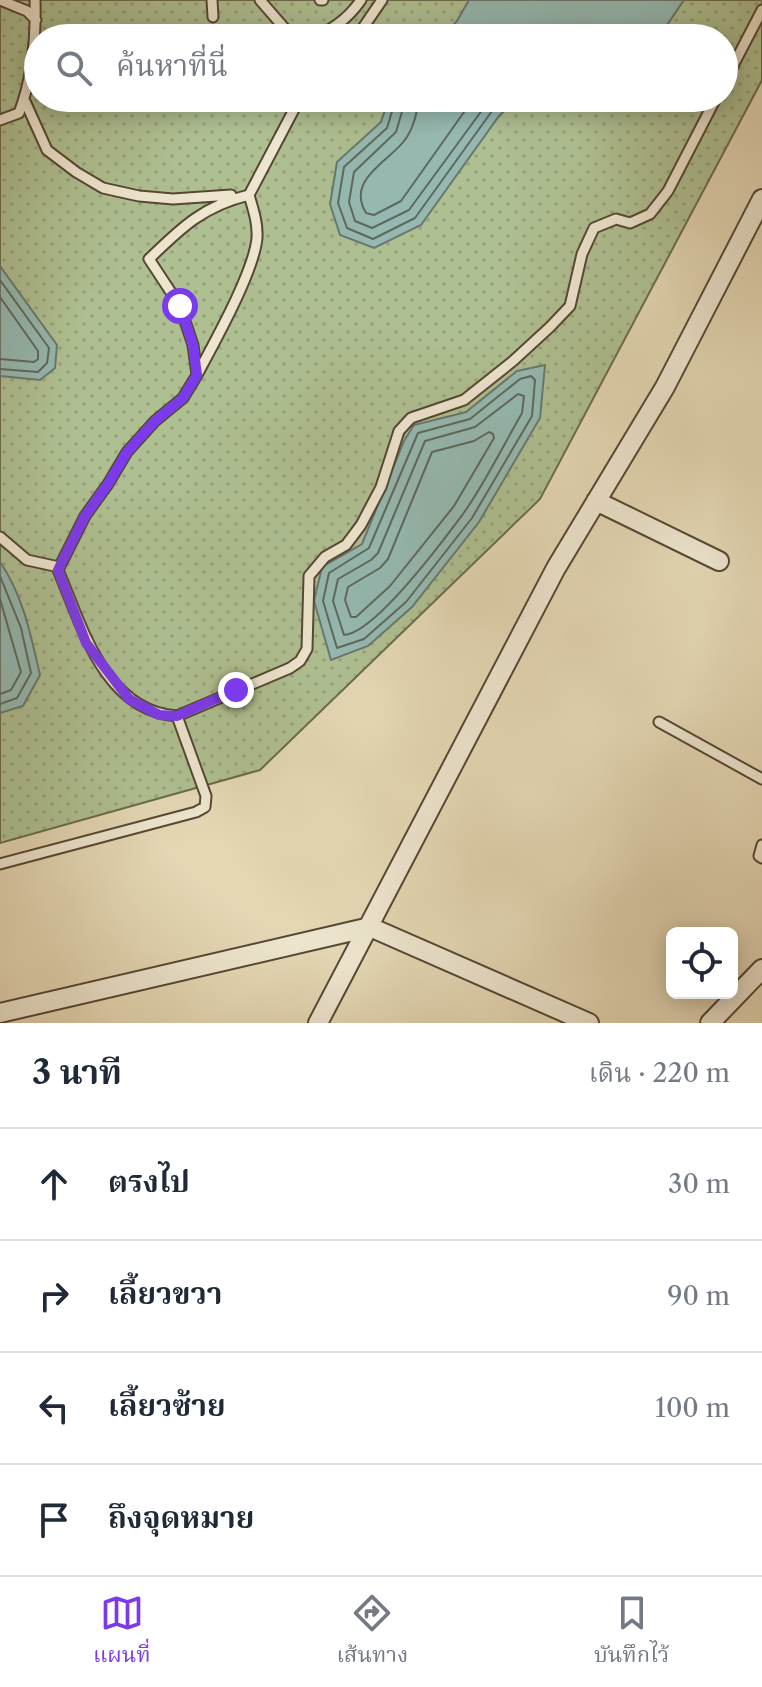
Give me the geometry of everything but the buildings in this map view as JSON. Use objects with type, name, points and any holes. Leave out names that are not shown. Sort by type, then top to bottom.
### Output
[{"type":"street","points":[[318,1023],[556,568],[665,387],[762,199]]},
{"type":"street","points":[[596,501],[719,561]]},
{"type":"street","points":[[0,1013],[370,927],[589,1023]]},
{"type":"street","points":[[710,1023],[762,969]]},
{"type":"lane","points":[[0,0],[27,11],[36,20]]},
{"type":"lane","points":[[35,0],[35,24]]},
{"type":"lane","points":[[212,0],[213,17]]},
{"type":"lane","points":[[260,0],[281,24]]},
{"type":"lane","points":[[338,24],[352,13],[361,0]]},
{"type":"lane","points":[[366,24],[382,0]]},
{"type":"lane","points":[[738,56],[762,10]]},
{"type":"lane","points":[[0,120],[19,113],[24,99]]},
{"type":"lane","points":[[30,112],[47,150],[103,188],[173,199],[249,195]]},
{"type":"lane","points":[[293,112],[249,195],[256,220],[254,254],[221,330],[183,398],[155,421],[127,452],[85,516],[58,570],[86,643],[129,699],[159,715],[177,716],[300,661],[307,649],[309,576],[325,557],[346,545],[361,525],[381,487],[399,431],[411,418],[464,400],[550,327],[570,306],[582,254],[594,228],[616,219],[630,223],[650,214],[668,191],[709,112]]},
{"type":"lane","points":[[197,375],[193,345],[180,306],[149,259],[188,221],[223,201],[249,195]]},
{"type":"lane","points":[[0,537],[27,560],[59,567]]},
{"type":"lane","points":[[0,864],[196,812],[205,807],[206,796],[177,716]]},
{"type":"lane","points":[[659,722],[762,779]]},
{"type":"lane","points":[[762,845],[759,856],[762,858]]},
{"type":"green space","points":[[0,0],[762,0],[762,80],[540,499],[260,770],[0,843]]},
{"type":"water","points":[[469,0],[684,0],[668,24],[454,24]]},
{"type":"water","points":[[384,112],[503,112],[421,225],[374,248],[340,235],[330,204],[337,162],[381,122]]},
{"type":"water","points":[[0,266],[57,345],[55,368],[40,380],[0,376]]},
{"type":"water","points":[[545,365],[540,418],[479,522],[412,607],[368,646],[331,660],[314,601],[322,567],[362,544],[404,441],[414,425],[466,412],[517,371]]},
{"type":"water","points":[[0,562],[20,602],[40,675],[23,706],[0,713]]},
{"type":"route","points":[[180,306],[193,345],[197,375],[183,398],[155,421],[127,452],[85,516],[58,570],[86,643],[129,699],[159,715],[177,716],[236,690]]}]
